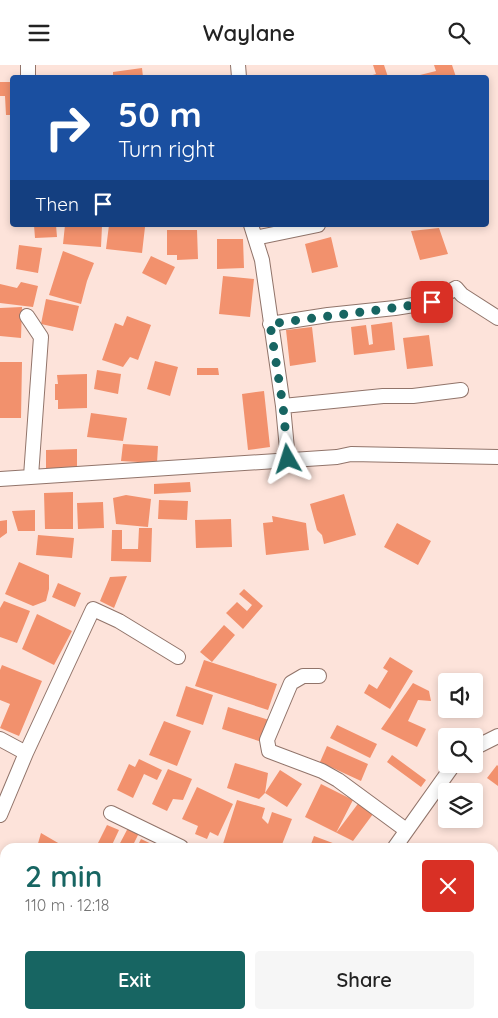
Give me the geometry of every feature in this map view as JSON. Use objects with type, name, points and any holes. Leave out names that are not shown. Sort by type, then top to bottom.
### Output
[{"type":"street","points":[[288,459],[283,406],[262,260],[253,231],[296,227]]},
{"type":"street","points":[[270,324],[432,302],[456,288],[462,295],[498,318]]},
{"type":"street","points":[[27,316],[41,337],[31,476]]},
{"type":"street","points":[[283,406],[383,396],[413,396],[461,390]]},
{"type":"street","points":[[0,479],[336,457],[351,454],[498,457]]},
{"type":"street","points":[[0,815],[26,753],[92,609],[119,621],[178,657]]},
{"type":"street","points":[[319,675],[303,676],[291,683],[267,740],[269,751],[322,771],[338,780],[406,830]]},
{"type":"street","points":[[0,739],[26,753]]},
{"type":"street","points":[[397,843],[447,773]]},
{"type":"street","points":[[111,813],[173,843]]},
{"type":"building","points":[[373,65],[384,65],[387,75],[373,75],[376,74]]},
{"type":"building","points":[[434,65],[452,65],[455,75],[420,75],[436,71]]},
{"type":"building","points":[[142,68],[143,75],[113,75],[113,72]]},
{"type":"building","points":[[0,82],[10,82],[10,115],[6,115],[5,96],[0,96]]},
{"type":"building","points":[[34,227],[56,227],[57,237],[35,238]]},
{"type":"building","points":[[65,227],[102,227],[101,247],[63,244]]},
{"type":"building","points":[[109,227],[145,227],[142,253],[106,249]]},
{"type":"building","points":[[439,228],[448,254],[420,260],[411,231]]},
{"type":"building","points":[[167,230],[197,230],[198,259],[177,260],[177,255],[167,255]]},
{"type":"building","points":[[331,237],[338,267],[312,273],[305,244]]},
{"type":"building","points":[[217,239],[243,239],[244,268],[217,269]]},
{"type":"building","points":[[19,245],[42,248],[38,273],[16,269]]},
{"type":"building","points":[[63,251],[94,263],[81,304],[49,295]]},
{"type":"building","points":[[151,256],[175,267],[166,285],[142,273]]},
{"type":"building","points":[[223,276],[254,279],[250,317],[219,314]]},
{"type":"building","points":[[21,282],[38,286],[33,307],[0,303],[0,284],[17,288]]},
{"type":"building","points":[[46,299],[79,306],[73,331],[41,324]]},
{"type":"building","points":[[22,307],[21,338],[0,336],[0,308]]},
{"type":"building","points":[[127,316],[151,325],[138,360],[130,357],[123,367],[102,360],[115,323],[123,326]]},
{"type":"building","points":[[392,322],[395,350],[354,355],[351,327],[366,325],[369,345],[373,344],[371,325]]},
{"type":"building","points":[[312,327],[316,362],[290,366],[286,330]]},
{"type":"building","points":[[429,335],[433,366],[407,369],[403,338]]},
{"type":"building","points":[[155,361],[178,367],[170,396],[147,389]]},
{"type":"building","points":[[0,362],[22,362],[21,418],[0,418]]},
{"type":"building","points":[[197,368],[218,368],[219,375],[197,375]]},
{"type":"building","points":[[97,370],[121,374],[118,394],[94,389]]},
{"type":"building","points":[[87,374],[87,408],[58,409],[58,400],[55,400],[55,384],[58,384],[57,375]]},
{"type":"building","points":[[264,391],[270,447],[248,450],[242,394]]},
{"type":"building","points":[[91,413],[127,418],[123,441],[87,437]]},
{"type":"building","points":[[123,444],[158,446],[157,463],[121,461]]},
{"type":"building","points":[[77,449],[77,472],[46,472],[46,450]]},
{"type":"building","points":[[190,482],[191,492],[154,494],[154,484]]},
{"type":"building","points":[[73,492],[73,529],[45,529],[44,493]]},
{"type":"building","points":[[344,494],[356,535],[324,544],[322,535],[317,530],[310,504]]},
{"type":"building","points":[[126,495],[151,499],[148,527],[116,524],[113,498]]},
{"type":"building","points":[[159,500],[188,501],[187,520],[158,519]]},
{"type":"building","points":[[103,502],[104,528],[78,529],[77,503]]},
{"type":"building","points":[[35,510],[35,531],[18,531],[12,511]]},
{"type":"building","points":[[272,516],[306,523],[309,550],[266,555],[263,523],[273,522]]},
{"type":"building","points":[[231,519],[232,547],[196,548],[195,520]]},
{"type":"building","points":[[7,520],[7,533],[0,538],[0,521]]},
{"type":"building","points":[[397,523],[431,541],[418,565],[384,547]]},
{"type":"building","points":[[139,528],[152,528],[151,562],[111,561],[112,530],[122,530],[122,549],[138,549]]},
{"type":"building","points":[[38,535],[74,538],[72,558],[36,555]]},
{"type":"building","points":[[19,562],[49,575],[49,589],[46,601],[33,606],[5,594]]},
{"type":"building","points":[[127,576],[114,608],[100,601],[110,577]]},
{"type":"building","points":[[58,583],[81,593],[75,607],[52,597]]},
{"type":"building","points":[[244,589],[263,606],[243,629],[226,613],[237,602],[247,611],[252,605],[239,594]]},
{"type":"building","points":[[4,601],[30,611],[17,643],[0,637],[0,608]]},
{"type":"building","points":[[37,614],[72,631],[54,665],[22,649]]},
{"type":"building","points":[[224,625],[235,635],[212,662],[200,652]]},
{"type":"building","points":[[390,657],[413,671],[390,709],[364,693],[369,684],[377,689],[388,671],[383,668]]},
{"type":"building","points":[[204,660],[277,684],[268,710],[195,686]]},
{"type":"building","points":[[2,665],[42,681],[19,736],[0,728],[10,704],[0,700],[0,670]]},
{"type":"building","points":[[413,683],[429,691],[431,701],[418,700],[408,721],[426,729],[417,747],[381,729]]},
{"type":"building","points":[[186,686],[213,695],[203,725],[176,716]]},
{"type":"building","points":[[228,707],[269,720],[262,742],[222,729]]},
{"type":"building","points":[[164,721],[191,731],[177,766],[149,755]]},
{"type":"building","points":[[337,725],[377,744],[370,758],[330,738]]},
{"type":"building","points":[[327,746],[368,764],[361,781],[320,762]]},
{"type":"building","points":[[392,755],[426,780],[421,787],[387,762]]},
{"type":"building","points":[[139,759],[162,770],[157,780],[144,774],[133,798],[117,790],[129,764],[135,767]]},
{"type":"building","points":[[235,763],[268,773],[265,793],[259,799],[227,788]]},
{"type":"building","points":[[498,766],[498,786],[487,778]]},
{"type":"building","points":[[168,769],[192,779],[183,800],[173,799],[167,811],[152,804]]},
{"type":"building","points":[[280,770],[302,784],[287,807],[265,793]]},
{"type":"building","points":[[321,784],[353,800],[336,833],[305,817]]},
{"type":"building","points":[[197,787],[233,804],[218,836],[210,832],[207,839],[195,834],[198,826],[182,819]]},
{"type":"building","points":[[237,800],[265,808],[262,818],[268,824],[272,812],[292,819],[283,843],[223,843]]},
{"type":"building","points":[[360,801],[373,814],[353,841],[336,833]]},
{"type":"building","points":[[107,825],[119,830],[113,843],[98,843]]},
{"type":"building","points":[[128,828],[139,833],[134,843],[120,843]]},
{"type":"building","points":[[41,833],[58,843],[38,843]]},
{"type":"building","points":[[314,836],[333,843],[311,843]]},
{"type":"building","points":[[141,839],[150,843],[139,843]]},
{"type":"route","points":[[288,459],[283,406],[270,324],[432,302]]}]
